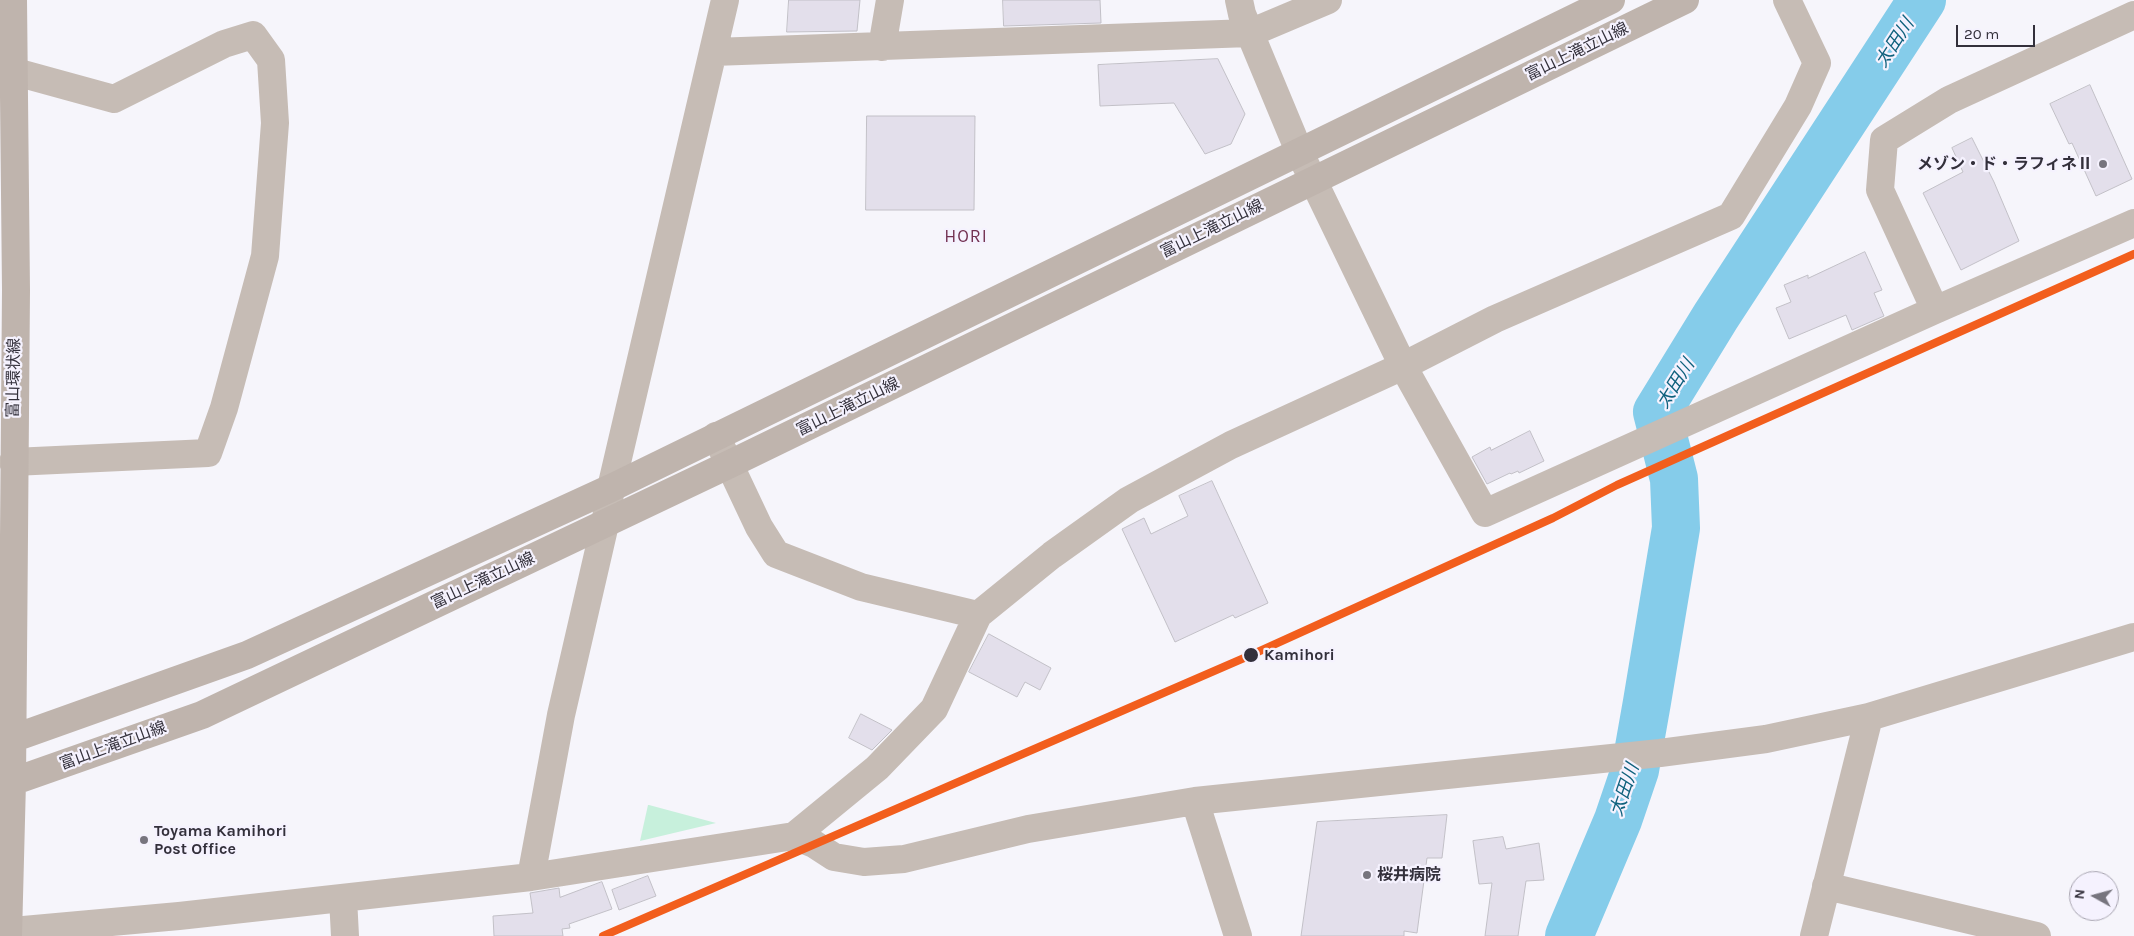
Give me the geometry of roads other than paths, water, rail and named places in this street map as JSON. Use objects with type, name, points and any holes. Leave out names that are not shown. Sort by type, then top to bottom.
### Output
[{"type":"main road","name":"富山環状線","points":[[6,933],[6,741],[13,462],[8,289],[13,0]]},
{"type":"main road","name":"富山上滝立山線","points":[[6,741],[247,656],[611,488],[1611,0]]},
{"type":"main road","name":"富山上滝立山線","points":[[6,784],[202,714],[730,464],[1685,0]]},
{"type":"street","points":[[531,877],[561,715],[605,524],[611,488],[725,0]]},
{"type":"street","points":[[882,47],[890,0]]},
{"type":"street","points":[[1239,0],[1250,34],[1300,151],[1403,366],[1485,513],[1935,310],[2134,223]]},
{"type":"street","points":[[714,52],[1250,34],[1328,0]]},
{"type":"street","points":[[6,933],[531,877],[794,836],[877,768],[934,709],[978,615],[1052,555],[1130,500],[1231,445],[1403,366],[1495,319],[1731,216],[1798,106],[1817,63],[1787,0]]},
{"type":"street","points":[[1935,310],[1880,190],[1884,140],[1949,100],[2134,15]]},
{"type":"street","points":[[12,71],[114,99],[224,44],[252,35],[271,60],[275,123],[265,256],[224,408],[208,453],[13,462]]},
{"type":"street","points":[[716,436],[759,527],[776,554],[861,587],[978,615]]},
{"type":"street","points":[[794,836],[814,844],[834,857],[864,862],[904,858],[1028,828],[1195,801],[1660,753],[1766,739],[1868,717],[2134,637]]},
{"type":"street","points":[[1814,936],[1868,717]]},
{"type":"street","points":[[1195,801],[1238,936]]},
{"type":"street","points":[[1826,886],[2028,935]]},
{"type":"street","points":[[342,898],[345,936]]},
{"type":"waterway","name":"太田川","points":[[1569,936],[1618,820],[1635,770],[1647,702],[1676,528],[1674,479],[1657,412],[1716,316],[1922,0]]},
{"type":"place","name":"メゾン・ド・ラフィネⅡ","points":[[2103,164]]},
{"type":"place","name":"Kamihori","points":[[1251,655]]},
{"type":"place","name":"Toyama Kamihori Post Office","points":[[144,840]]},
{"type":"place","name":"桜井病院","points":[[1367,875]]},
{"type":"district","name":"HORI","points":[[966,237]]}]
